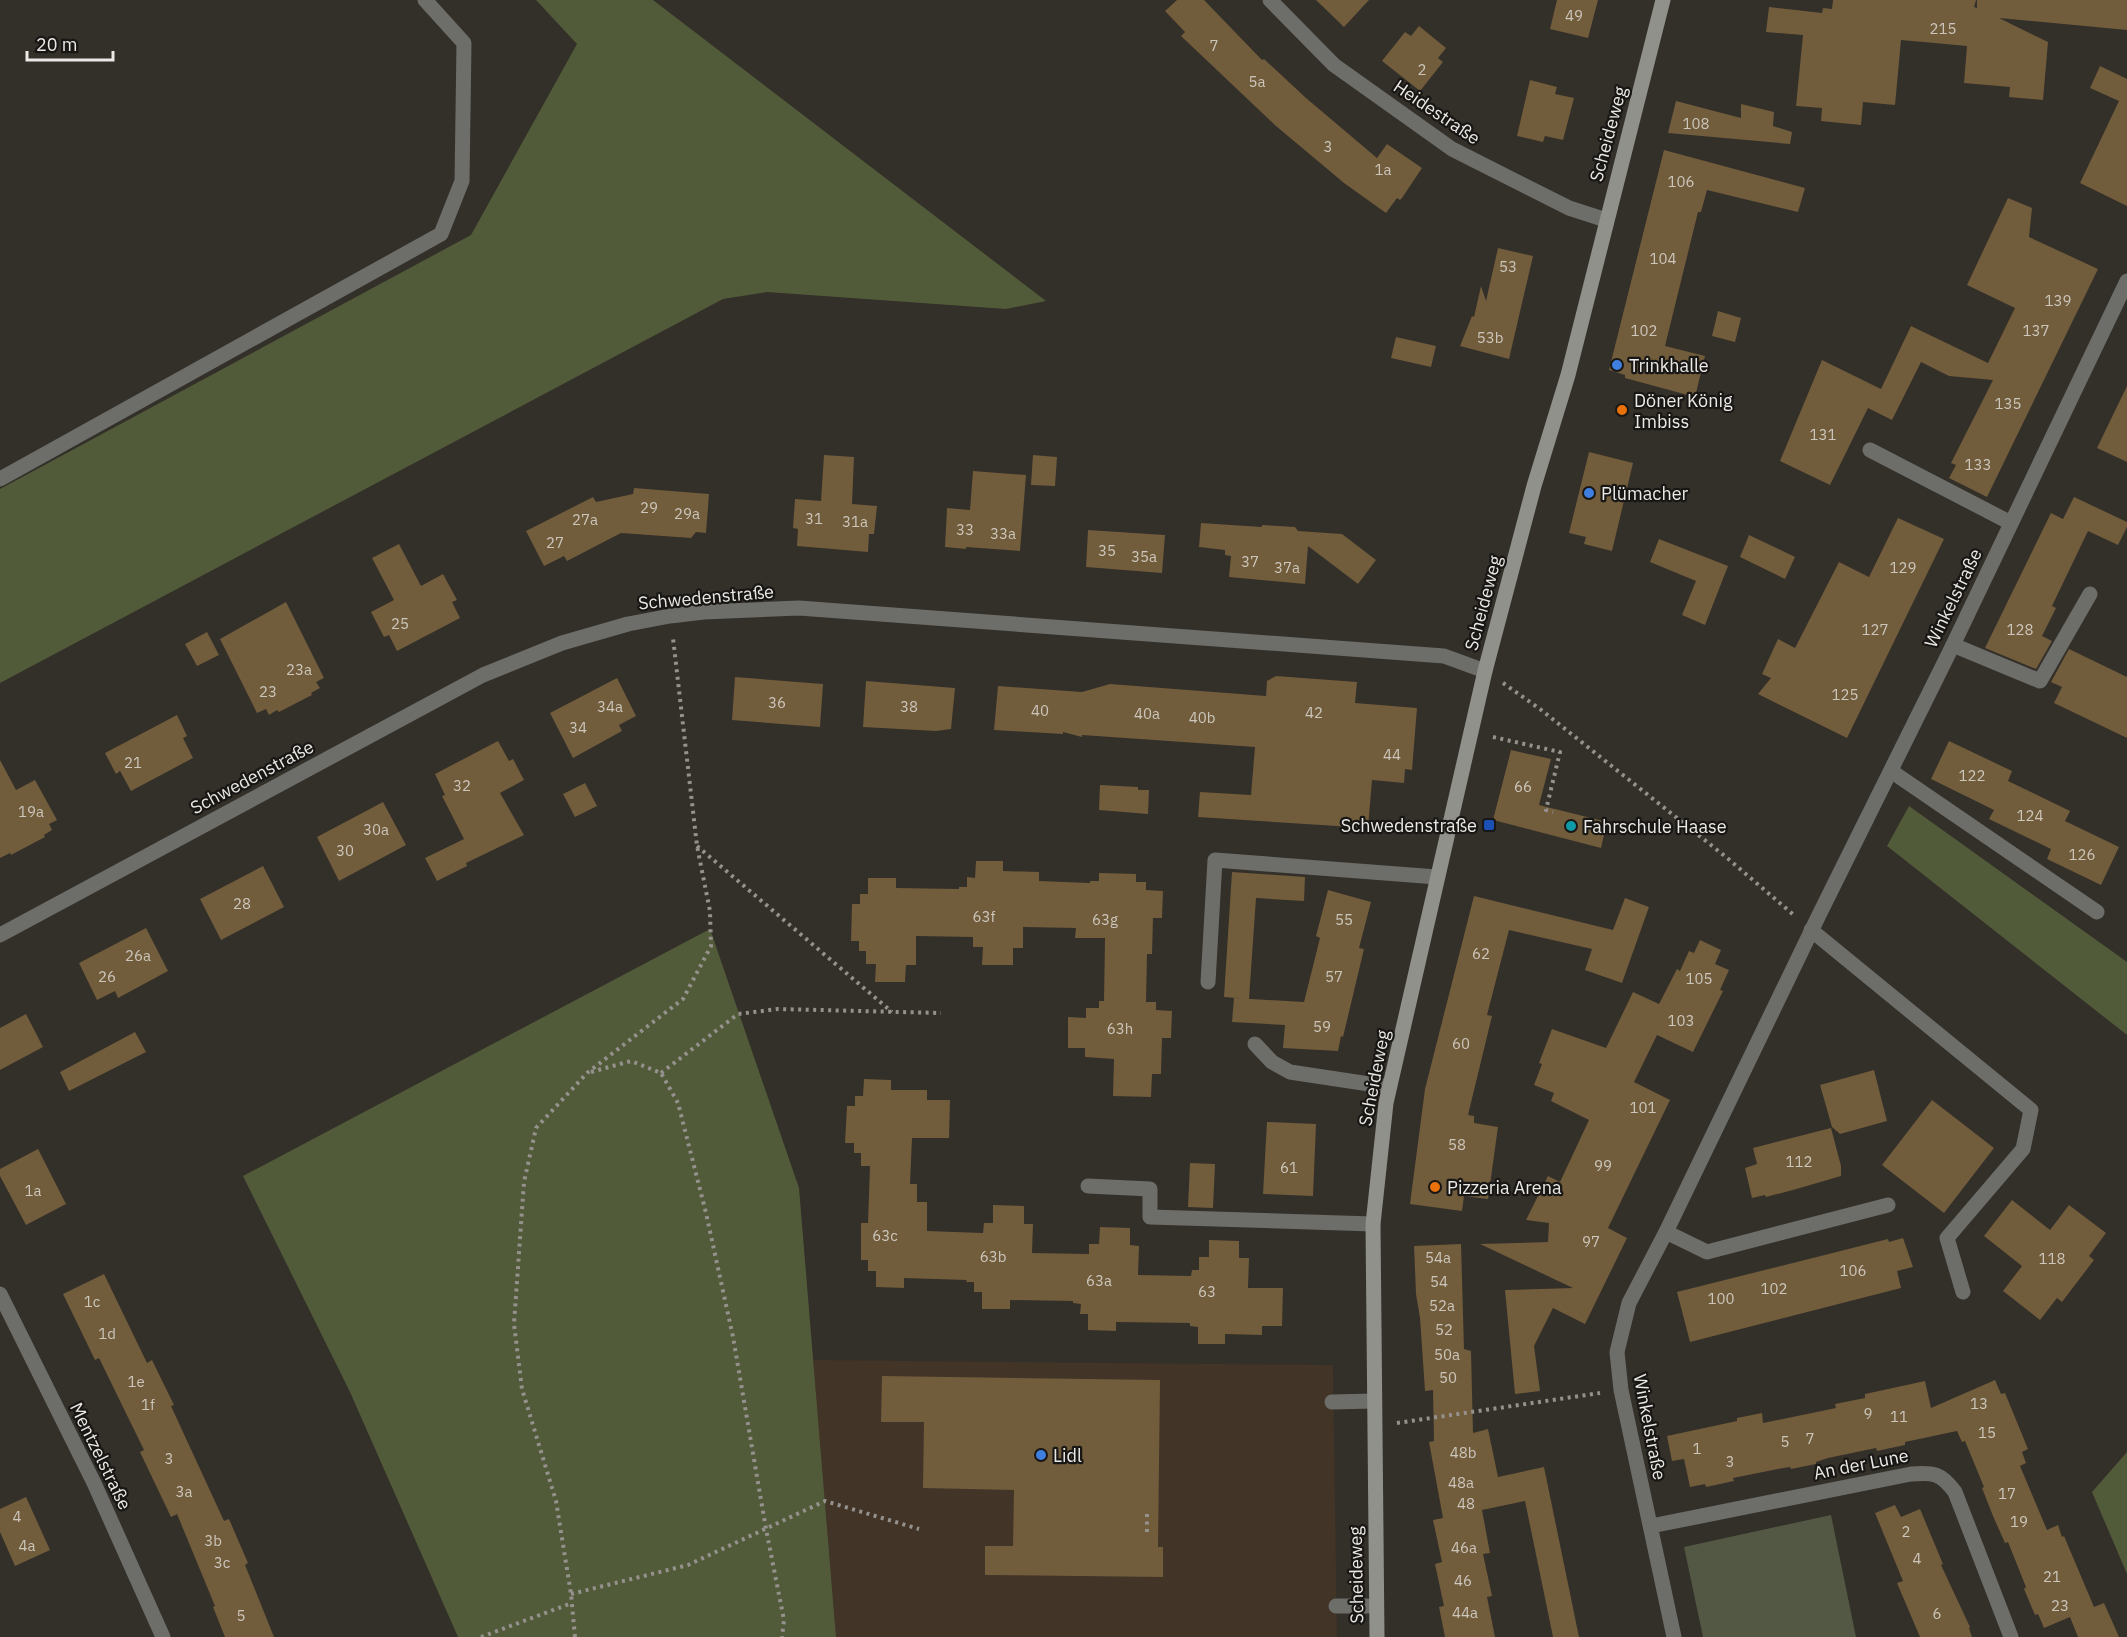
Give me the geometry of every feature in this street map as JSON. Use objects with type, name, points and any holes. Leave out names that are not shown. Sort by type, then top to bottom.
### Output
[{"type":"street","points":[[0,479],[441,234],[462,181],[464,43],[425,0]]},
{"type":"street","name":"Heidestraße","points":[[1270,0],[1334,64],[1452,149],[1569,207],[1606,220]]},
{"type":"street","name":"Scheideweg","points":[[1377,1637],[1372,1224],[1389,1087],[1485,671],[1526,515],[1568,375],[1663,0]]},
{"type":"street","name":"Winkelstraße","points":[[1674,1637],[1621,1390],[1617,1352],[1629,1303],[1666,1232],[1811,930],[1953,645],[2127,280]]},
{"type":"street","points":[[1870,450],[2011,523]]},
{"type":"street","points":[[1953,645],[2040,681],[2090,594]]},
{"type":"street","name":"Schwedenstraße","points":[[0,935],[483,675],[594,632],[670,616],[740,610],[811,609],[1444,656],[1485,671]]},
{"type":"street","points":[[1891,771],[2097,912]]},
{"type":"street","points":[[1208,982],[1215,860],[1437,877]]},
{"type":"street","points":[[1811,930],[2031,1110],[2023,1149],[1947,1238],[1964,1292]]},
{"type":"street","points":[[1255,1044],[1272,1062],[1290,1072],[1389,1087]]},
{"type":"street","points":[[1088,1186],[1150,1189],[1150,1217],[1372,1224]]},
{"type":"street","points":[[1666,1232],[1707,1252],[1888,1205]]},
{"type":"street","name":"Mentzelstraße","points":[[0,1294],[94,1484],[163,1637]]},
{"type":"street","points":[[1332,1402],[1374,1401]]},
{"type":"street","name":"An der Lune","points":[[1651,1526],[1911,1474],[1930,1473],[1945,1479],[1955,1492],[2011,1637]]},
{"type":"street","points":[[1336,1606],[1376,1606]]},
{"type":"path","points":[[575,1637],[571,1594],[555,1501],[522,1389],[514,1324],[524,1182],[536,1128],[587,1073],[684,999],[711,946],[710,911],[697,846],[670,616]]},
{"type":"path","points":[[1485,671],[1540,709],[1726,857],[1811,930]]},
{"type":"path","points":[[1471,732],[1560,752],[1546,810],[1553,812]]},
{"type":"path","points":[[697,846],[893,1013]]},
{"type":"path","points":[[661,1073],[738,1014],[778,1008],[941,1013]]},
{"type":"path","points":[[587,1073],[631,1061],[661,1073],[678,1103],[706,1213],[733,1337],[784,1620],[782,1637]]},
{"type":"path","points":[[1374,1426],[1621,1390]]},
{"type":"path","points":[[571,1594],[688,1565],[825,1501],[919,1529]]},
{"type":"path","points":[[1147,1513],[1147,1532]]},
{"type":"path","points":[[481,1637],[572,1603]]},
{"type":"shaded area","points":[[813,1360],[1333,1365],[1337,1637],[836,1637]]},
{"type":"green space","points":[[536,0],[653,0],[1046,301],[1006,309],[767,292],[723,299],[0,683],[0,489],[471,235],[577,44]]},
{"type":"green space","points":[[1909,806],[2127,962],[2127,1035],[1887,846]]},
{"type":"green space","points":[[710,929],[799,1188],[836,1637],[458,1637],[350,1392],[243,1176]]},
{"type":"green space","points":[[2127,1452],[2127,1574],[2092,1492]]},
{"type":"green space","points":[[1831,1515],[1856,1637],[1703,1637],[1684,1547]]},
{"type":"building","points":[[1177,0],[1204,0],[1262,60],[1264,59],[1377,158],[1387,144],[1422,168],[1402,198],[1400,200],[1397,198],[1386,213],[1344,183],[1276,126],[1181,36],[1185,32],[1165,11]]},
{"type":"building","points":[[1316,0],[1369,0],[1344,27]]},
{"type":"building","points":[[1557,0],[1598,0],[1588,38],[1550,29]]},
{"type":"building","points":[[1833,0],[1976,0],[1974,7],[1977,8],[1977,0],[2127,0],[2127,30],[1999,18],[2048,42],[2043,100],[2009,97],[2010,87],[1964,83],[1967,46],[1901,40],[1895,105],[1863,102],[1861,125],[1821,121],[1822,108],[1796,106],[1803,35],[1766,32],[1769,7],[1822,13],[1823,8],[1832,9]]},
{"type":"building","points":[[1419,26],[1446,48],[1438,58],[1443,62],[1420,91],[1382,61],[1405,32],[1411,36]]},
{"type":"building","points":[[2100,66],[2127,79],[2127,206],[2080,183],[2119,101],[2090,88]]},
{"type":"building","points":[[1530,80],[1557,87],[1555,94],[1574,98],[1563,140],[1545,136],[1543,142],[1517,136]]},
{"type":"building","points":[[1676,101],[1741,118],[1741,104],[1774,112],[1773,126],[1792,132],[1790,144],[1668,133]]},
{"type":"building","points":[[1664,150],[1805,188],[1798,212],[1707,190],[1701,212],[1698,212],[1665,346],[1705,356],[1695,397],[1625,378],[1625,375],[1609,370]]},
{"type":"building","points":[[2008,198],[2032,208],[2029,237],[2098,269],[1987,497],[1949,478],[1956,465],[1951,463],[1993,380],[1949,376],[1921,362],[1892,420],[1868,408],[1830,485],[1780,461],[1822,360],[1881,389],[1911,326],[1988,363],[2015,308],[1967,285]]},
{"type":"building","points":[[1498,248],[1533,256],[1509,359],[1460,346],[1472,316],[1474,317],[1481,286],[1486,301]]},
{"type":"building","points":[[1718,311],[1741,318],[1735,342],[1712,336]]},
{"type":"building","points":[[1396,337],[1436,346],[1431,367],[1391,358]]},
{"type":"building","points":[[2127,386],[2127,462],[2097,448]]},
{"type":"building","points":[[1589,452],[1633,463],[1612,551],[1584,544],[1586,537],[1569,533]]},
{"type":"building","points":[[824,455],[854,457],[852,504],[877,506],[874,534],[869,534],[868,552],[797,546],[798,529],[793,528],[795,499],[821,501]]},
{"type":"building","points":[[1033,455],[1057,457],[1055,486],[1031,485]]},
{"type":"building","points":[[973,471],[1026,475],[1020,551],[945,547],[947,508],[970,510]]},
{"type":"building","points":[[634,488],[709,494],[706,533],[696,532],[691,538],[621,533],[567,561],[564,556],[544,566],[526,531],[593,497],[596,502],[633,494]]},
{"type":"building","points":[[2074,497],[2127,522],[2127,527],[2118,545],[2088,531],[2052,606],[2056,608],[2042,636],[2052,641],[2036,669],[1985,648],[2051,513],[2063,519]]},
{"type":"building","points":[[1898,518],[1944,539],[1847,738],[1758,694],[1771,678],[1762,674],[1778,639],[1795,648],[1839,562],[1869,577]]},
{"type":"building","points":[[1201,523],[1295,527],[1298,531],[1342,534],[1376,560],[1358,584],[1308,546],[1305,584],[1229,577],[1231,556],[1225,555],[1225,550],[1199,547]]},
{"type":"building","points":[[1088,530],[1165,535],[1162,573],[1086,567]]},
{"type":"building","points":[[1749,535],[1795,557],[1785,579],[1740,557]]},
{"type":"building","points":[[1659,539],[1728,566],[1705,625],[1682,615],[1696,581],[1650,562]]},
{"type":"building","points":[[399,544],[421,586],[443,574],[457,600],[452,602],[460,618],[397,651],[389,635],[384,637],[371,612],[394,600],[372,558]]},
{"type":"building","points":[[286,602],[324,678],[316,682],[320,688],[311,693],[312,695],[279,712],[277,710],[269,715],[266,709],[257,713],[220,639]]},
{"type":"building","points":[[207,632],[219,655],[197,666],[185,644]]},
{"type":"building","points":[[2069,649],[2127,677],[2127,738],[2054,703],[2062,687],[2051,682]]},
{"type":"building","points":[[1276,676],[1357,682],[1355,703],[1417,708],[1412,770],[1405,769],[1404,783],[1372,780],[1368,828],[1198,817],[1200,792],[1251,795],[1255,747],[1082,735],[1082,737],[1063,732],[1063,734],[994,730],[998,686],[1082,692],[1110,684],[1266,696],[1267,681]]},
{"type":"building","points":[[735,677],[823,684],[820,727],[732,720]]},
{"type":"building","points":[[617,678],[636,716],[619,725],[622,731],[573,758],[550,713]]},
{"type":"building","points":[[866,681],[955,688],[951,729],[936,731],[863,727]]},
{"type":"building","points":[[177,715],[187,736],[183,738],[193,758],[131,791],[120,771],[116,774],[105,753]]},
{"type":"building","points":[[498,741],[509,761],[513,759],[524,780],[500,793],[524,835],[466,863],[467,866],[437,881],[425,858],[464,839],[442,796],[445,795],[435,774]]},
{"type":"building","points":[[1949,741],[2012,771],[2008,781],[2070,811],[2065,821],[2119,847],[2101,885],[2047,859],[2051,849],[1989,819],[1994,810],[1931,779]]},
{"type":"building","points":[[1511,750],[1551,759],[1539,805],[1607,822],[1601,848],[1493,820]]},
{"type":"building","points":[[0,760],[16,790],[35,780],[57,820],[49,824],[52,830],[44,835],[45,837],[11,855],[10,853],[0,858]]},
{"type":"building","points":[[585,783],[597,806],[575,817],[563,794]]},
{"type":"building","points":[[1100,785],[1138,787],[1138,790],[1149,790],[1148,814],[1099,810]]},
{"type":"building","points":[[383,802],[406,845],[339,881],[317,837]]},
{"type":"building","points":[[976,861],[1003,861],[1003,871],[1039,872],[1039,881],[1090,883],[1090,881],[1099,881],[1099,873],[1136,874],[1136,882],[1146,882],[1146,890],[1163,891],[1162,918],[1153,918],[1152,954],[1147,954],[1146,1002],[1156,1002],[1156,1010],[1172,1011],[1171,1038],[1162,1038],[1161,1074],[1152,1074],[1151,1097],[1113,1096],[1114,1059],[1085,1057],[1085,1048],[1068,1048],[1068,1017],[1086,1018],[1086,1008],[1099,1008],[1099,1001],[1104,1001],[1105,938],[1075,938],[1076,928],[1023,927],[1023,948],[1013,948],[1013,965],[982,965],[983,947],[973,947],[973,937],[916,936],[916,965],[906,965],[905,982],[875,982],[876,964],[866,964],[866,951],[859,951],[859,941],[851,941],[852,904],[860,904],[860,894],[868,894],[868,878],[896,878],[896,888],[959,889],[959,887],[967,887],[967,877],[975,878]]},
{"type":"building","points":[[263,866],[284,907],[221,940],[200,899]]},
{"type":"building","points":[[1232,872],[1305,877],[1304,901],[1256,898],[1249,999],[1224,997]]},
{"type":"building","points":[[1328,890],[1371,902],[1359,948],[1364,949],[1343,1037],[1341,1036],[1338,1051],[1283,1048],[1285,1025],[1232,1022],[1234,998],[1304,1002],[1320,938],[1316,936]]},
{"type":"building","points":[[1474,896],[1613,930],[1625,898],[1649,907],[1622,983],[1585,970],[1592,949],[1509,930],[1487,1015],[1492,1016],[1468,1115],[1474,1116],[1474,1123],[1498,1127],[1488,1199],[1464,1196],[1462,1211],[1410,1204],[1425,1089]]},
{"type":"building","points":[[146,928],[168,971],[118,998],[115,991],[97,1000],[79,963]]},
{"type":"building","points":[[1700,940],[1721,950],[1715,964],[1729,970],[1720,990],[1723,991],[1693,1052],[1657,1035],[1634,1082],[1670,1100],[1608,1228],[1627,1238],[1585,1324],[1553,1308],[1534,1346],[1540,1391],[1515,1394],[1505,1290],[1573,1288],[1480,1244],[1548,1242],[1549,1223],[1526,1220],[1548,1176],[1560,1182],[1589,1120],[1551,1101],[1554,1093],[1534,1085],[1542,1064],[1539,1063],[1552,1029],[1606,1048],[1633,992],[1659,1004],[1677,969],[1680,971],[1689,951],[1694,953]]},
{"type":"building","points":[[26,1014],[43,1047],[0,1070],[0,1028]]},
{"type":"building","points":[[135,1032],[146,1052],[69,1091],[60,1072]]},
{"type":"building","points":[[1874,1070],[1887,1121],[1840,1134],[1832,1127],[1820,1085]]},
{"type":"building","points":[[864,1079],[891,1080],[891,1090],[927,1090],[927,1100],[950,1100],[949,1138],[912,1138],[910,1184],[917,1184],[917,1202],[927,1202],[927,1231],[983,1233],[984,1223],[993,1223],[993,1205],[1024,1206],[1024,1224],[1033,1224],[1032,1253],[1089,1254],[1089,1244],[1099,1244],[1100,1227],[1130,1228],[1130,1245],[1139,1246],[1138,1275],[1191,1276],[1192,1270],[1199,1270],[1199,1257],[1209,1257],[1209,1240],[1239,1241],[1239,1258],[1249,1258],[1248,1288],[1283,1288],[1282,1326],[1262,1326],[1262,1335],[1225,1334],[1225,1344],[1198,1344],[1198,1327],[1190,1326],[1190,1323],[1116,1322],[1116,1331],[1088,1330],[1088,1314],[1080,1314],[1081,1304],[1073,1303],[1073,1301],[1010,1300],[1010,1309],[982,1309],[982,1292],[974,1292],[974,1282],[966,1282],[967,1280],[904,1278],[904,1288],[876,1287],[876,1271],[868,1271],[868,1260],[861,1260],[861,1223],[868,1223],[870,1166],[861,1166],[861,1153],[854,1153],[854,1143],[845,1143],[847,1106],[855,1106],[855,1096],[863,1096]]},
{"type":"building","points":[[1932,1100],[1994,1148],[1944,1213],[1882,1165]]},
{"type":"building","points":[[1267,1122],[1316,1124],[1313,1196],[1263,1194]]},
{"type":"building","points":[[1831,1128],[1841,1166],[1841,1176],[1766,1197],[1765,1195],[1752,1198],[1745,1168],[1757,1164],[1753,1148]]},
{"type":"building","points":[[38,1149],[66,1204],[26,1225],[0,1176],[0,1169]]},
{"type":"building","points":[[1190,1163],[1215,1164],[1213,1208],[1188,1207]]},
{"type":"building","points":[[2012,1200],[2050,1230],[2069,1205],[2106,1233],[2089,1256],[2094,1260],[2062,1302],[2057,1298],[2040,1320],[2003,1291],[2022,1266],[1984,1236]]},
{"type":"building","points":[[1903,1238],[1913,1267],[1897,1271],[1901,1288],[1690,1342],[1677,1292],[1888,1239],[1889,1242]]},
{"type":"building","points":[[1461,1244],[1464,1349],[1471,1351],[1473,1433],[1488,1429],[1498,1477],[1544,1467],[1579,1637],[1553,1637],[1525,1501],[1482,1510],[1490,1553],[1483,1554],[1492,1596],[1487,1597],[1495,1637],[1445,1637],[1439,1607],[1444,1606],[1435,1564],[1442,1562],[1433,1520],[1443,1518],[1429,1442],[1434,1441],[1433,1390],[1425,1391],[1414,1246]]},
{"type":"building","points":[[104,1274],[147,1363],[152,1360],[174,1405],[171,1406],[224,1521],[229,1519],[248,1563],[245,1565],[274,1637],[225,1637],[213,1607],[215,1606],[177,1514],[171,1517],[140,1452],[144,1450],[99,1358],[95,1360],[63,1294]]},
{"type":"building","name":"Lidl","points":[[882,1376],[1160,1380],[1158,1547],[1163,1547],[1163,1577],[985,1575],[985,1546],[1013,1546],[1014,1490],[923,1488],[924,1422],[881,1422]]},
{"type":"building","points":[[1995,1380],[2001,1394],[2005,1393],[2028,1449],[2022,1452],[2026,1463],[2020,1466],[2047,1530],[2058,1525],[2094,1607],[2104,1603],[2119,1637],[2078,1637],[2070,1617],[2044,1628],[2038,1614],[2035,1615],[2024,1589],[2026,1587],[2008,1542],[2005,1543],[1993,1516],[1965,1441],[1962,1442],[1957,1431],[1905,1442],[1905,1445],[1877,1451],[1876,1448],[1828,1458],[1816,1464],[1733,1478],[1734,1481],[1706,1487],[1705,1484],[1690,1487],[1684,1459],[1672,1461],[1667,1436],[1737,1421],[1737,1418],[1762,1413],[1763,1423],[1836,1408],[1835,1404],[1865,1398],[1865,1394],[1925,1381],[1931,1408]]},
{"type":"building","points":[[26,1497],[50,1550],[15,1566],[0,1532],[0,1509]]},
{"type":"building","points":[[1895,1505],[1901,1517],[1920,1509],[1943,1564],[1941,1565],[1970,1627],[1972,1637],[1920,1637],[1897,1583],[1903,1581],[1875,1513]]},
{"type":"place","name":"Trinkhalle","points":[[1617,365]]},
{"type":"place","name":"Döner König Imbiss","points":[[1622,410]]},
{"type":"place","name":"Plümacher","points":[[1589,493]]},
{"type":"place","name":"Schwedenstraße","points":[[1489,825]]},
{"type":"place","name":"Fahrschule Haase","points":[[1571,826]]},
{"type":"place","name":"Pizzeria Arena","points":[[1435,1187]]},
{"type":"place","name":"Lidl","points":[[1041,1455]]}]
